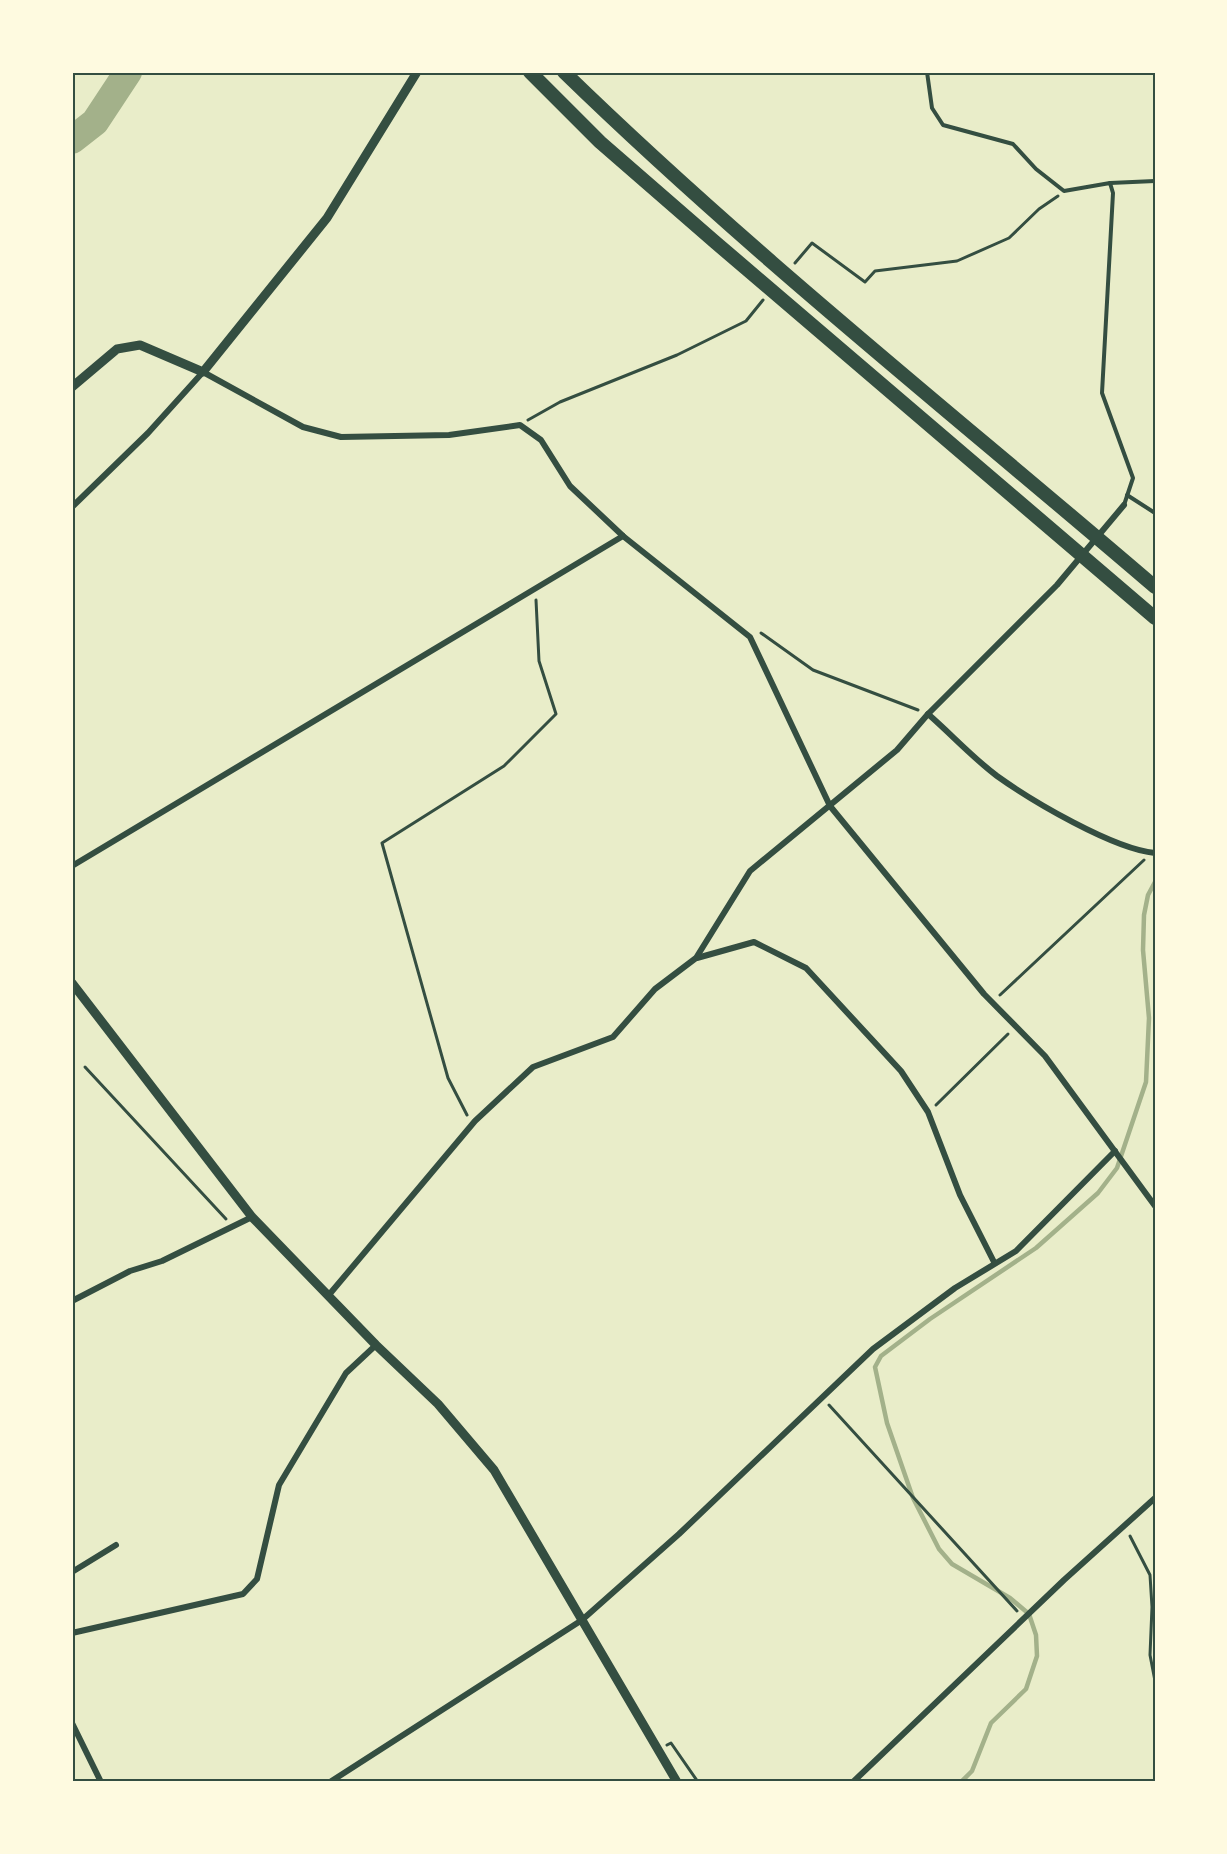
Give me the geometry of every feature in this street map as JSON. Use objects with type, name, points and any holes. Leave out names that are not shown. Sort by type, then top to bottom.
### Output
[{"type":"highway","points":[[530,72],[600,142],[887,392],[1060,534],[1155,618]]},
{"type":"highway","points":[[564,72],[618,125],[727,222],[1155,587]]},
{"type":"street","points":[[72,507],[148,433],[203,372],[327,218],[417,72]]},
{"type":"street","points":[[72,387],[117,348],[140,345],[203,372],[303,426],[341,437],[449,435],[520,425],[541,440],[570,486],[623,536],[750,636],[830,806],[992,1002],[1045,1056],[1155,1206]]},
{"type":"street","points":[[328,1296],[471,1125],[533,1067],[613,1037],[655,989],[696,958],[750,871],[897,750],[928,714],[1057,585],[1124,505]]},
{"type":"street","points":[[72,866],[623,536]]},
{"type":"street","points":[[928,714],[997,776],[1084,828],[1118,843],[1153,853]]},
{"type":"street","points":[[696,958],[754,942],[806,968],[902,1071],[928,1112],[960,1195],[994,1263]]},
{"type":"street","points":[[72,983],[252,1217],[376,1345],[438,1404],[494,1470],[677,1782]]},
{"type":"street","points":[[330,1782],[582,1620],[670,1542],[873,1349],[955,1288],[1016,1251],[1114,1151]]},
{"type":"street","points":[[72,1301],[130,1271],[162,1262],[252,1217]]},
{"type":"street","points":[[72,1633],[243,1594],[257,1579],[279,1485],[346,1373],[376,1345]]},
{"type":"street","points":[[853,1782],[1155,1498]]},
{"type":"street","points":[[72,1572],[116,1545]]},
{"type":"street","points":[[72,1723],[101,1782]]},
{"type":"lane","points":[[927,72],[932,108],[943,125],[1013,144],[1036,169],[1064,191],[1110,183],[1155,181]]},
{"type":"lane","points":[[1110,183],[1113,193],[1102,393],[1132,478],[1124,505]]},
{"type":"lane","points":[[1127,495],[1155,513]]},
{"type":"path","points":[[812,243],[865,282],[875,271],[957,261],[1009,238],[1039,208],[1064,191]]},
{"type":"path","points":[[520,425],[560,402],[678,355],[746,321]]},
{"type":"path","points":[[471,1125],[448,1078],[382,843],[504,766],[556,714],[539,661],[535,589]]},
{"type":"path","points":[[745,633],[750,625],[813,670],[928,714]]},
{"type":"path","points":[[992,1002],[1153,853]]},
{"type":"path","points":[[928,1112],[1016,1026]]},
{"type":"path","points":[[85,1067],[233,1226]]},
{"type":"path","points":[[823,1398],[1024,1619]]},
{"type":"path","points":[[1125,1526],[1150,1575],[1152,1607],[1150,1655],[1155,1681]]},
{"type":"path","points":[[659,1749],[671,1743],[698,1782]]},
{"type":"waterway","points":[[72,140],[95,122],[128,72]]},
{"type":"waterway","points":[[961,1782],[972,1771],[991,1723],[1026,1689],[1037,1656],[1036,1635],[1029,1614],[1010,1598],[952,1564],[939,1549],[913,1498],[887,1423],[875,1367],[881,1356],[930,1319],[1036,1248],[1098,1193],[1117,1168],[1146,1082],[1149,1018],[1143,950],[1144,915],[1148,895],[1155,882]]}]
